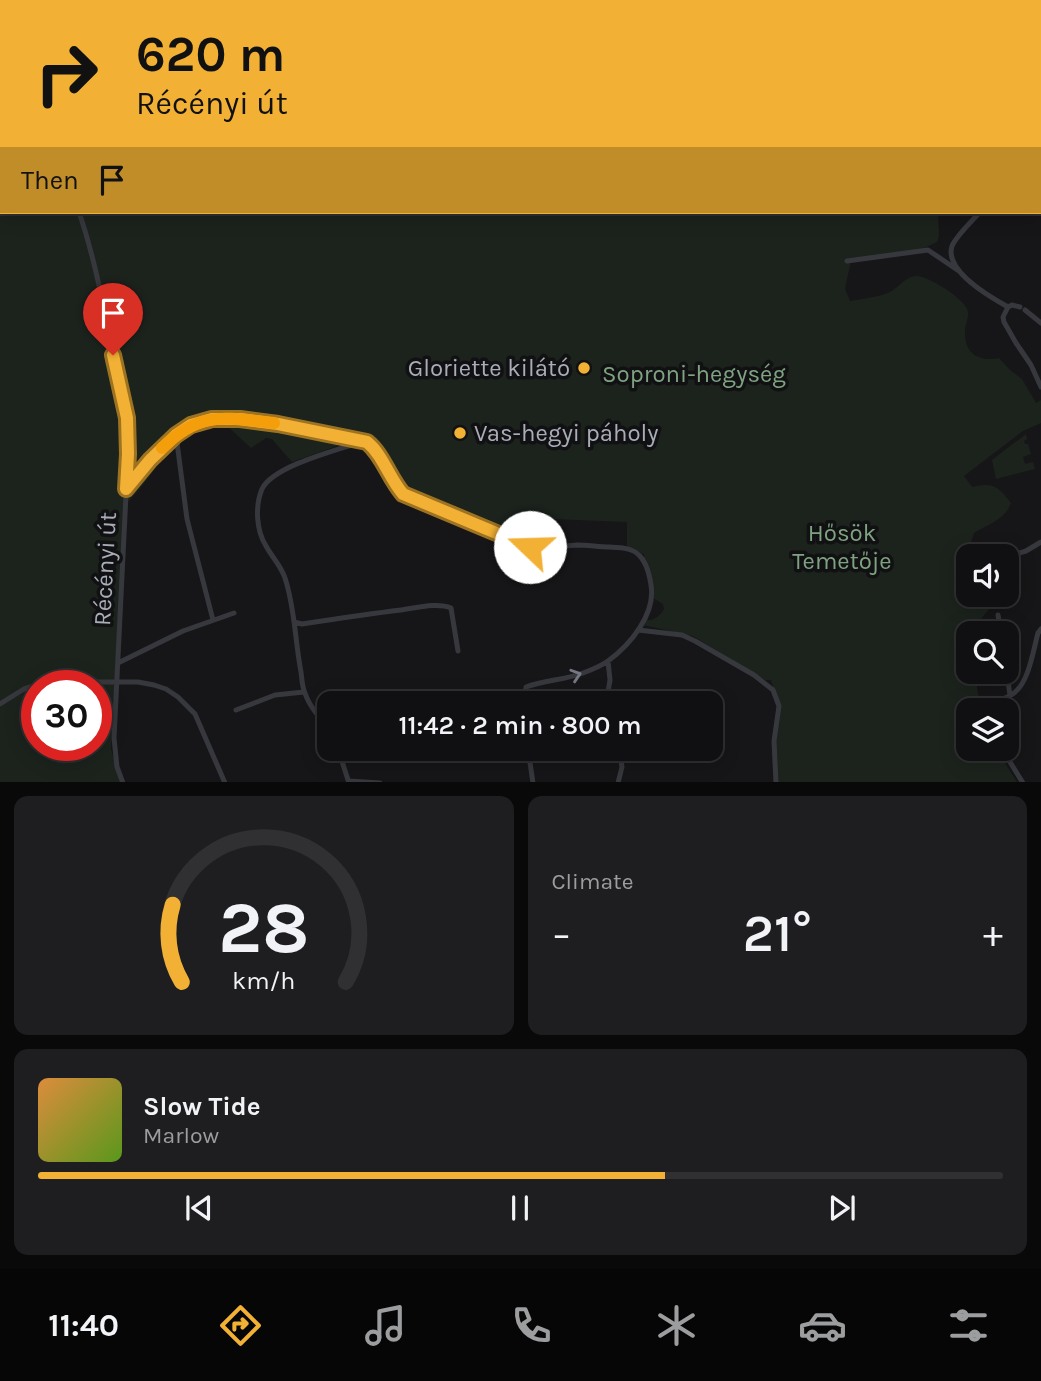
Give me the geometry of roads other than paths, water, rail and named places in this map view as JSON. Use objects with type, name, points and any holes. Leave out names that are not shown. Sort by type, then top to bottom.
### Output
[{"type":"street","name":"Récényi út","points":[[80,214],[104,306],[127,418],[128,454],[114,746],[117,767],[123,782]]},
{"type":"street","points":[[959,271],[951,252],[953,243],[978,214]]},
{"type":"street","points":[[848,261],[928,250],[989,296],[1008,307],[1012,305],[1023,309],[1041,323]]},
{"type":"street","points":[[1008,307],[1003,317],[1004,322],[1031,365],[1041,387]]},
{"type":"street","points":[[126,489],[150,460],[176,435],[191,425],[219,418],[278,424],[370,443],[403,494],[524,545],[579,545],[631,550],[637,554],[647,568],[652,595],[638,630],[608,661],[583,673],[526,687],[526,691]]},
{"type":"street","points":[[176,435],[187,519],[213,620]]},
{"type":"street","points":[[317,713],[304,692],[285,577],[260,535],[258,502],[262,489],[269,480],[288,468],[361,442]]},
{"type":"street","points":[[1019,553],[1041,542]]},
{"type":"street","points":[[294,622],[302,624],[422,607],[449,606],[458,651]]},
{"type":"street","points":[[118,663],[183,631],[234,613]]},
{"type":"street","points":[[998,615],[999,621]]},
{"type":"street","points":[[1003,698],[1023,683],[1041,629]]},
{"type":"street","points":[[638,630],[682,635],[754,675],[773,690],[779,706],[774,741],[776,782]]},
{"type":"street","points":[[608,661],[608,691]]},
{"type":"street","points":[[0,704],[24,689],[47,682],[138,682],[166,689],[195,714],[225,782]]},
{"type":"street","points":[[1008,684],[1010,695]]},
{"type":"street","points":[[236,710],[275,695],[304,692]]},
{"type":"street","points":[[342,761],[349,782],[380,782]]},
{"type":"street","points":[[530,761],[533,782]]},
{"type":"street","points":[[618,782],[621,761]]},
{"type":"street","points":[[1010,761],[1023,782]]},
{"type":"place","name":"Gloriette kilátó","points":[[584,368]]},
{"type":"place","name":"Vas-hegyi páholy","points":[[460,433]]},
{"type":"park label","name":"Soproni-hegység","points":[[694,374]]},
{"type":"park label","name":"Hősök Temetője","points":[[842,547]]}]
